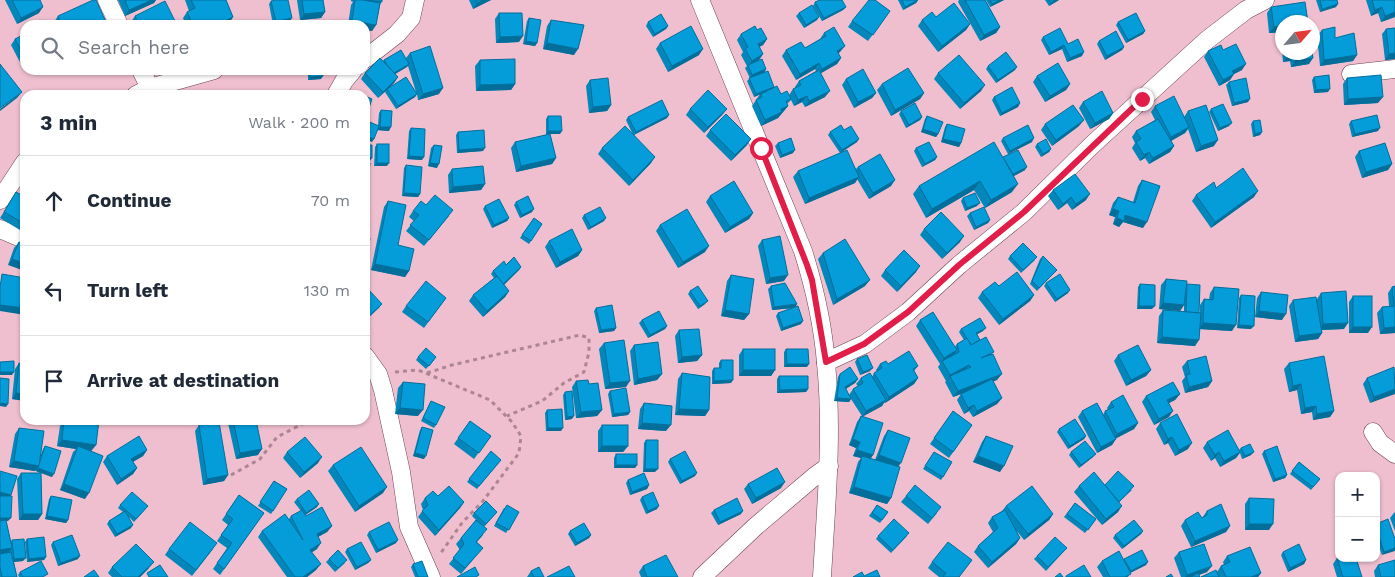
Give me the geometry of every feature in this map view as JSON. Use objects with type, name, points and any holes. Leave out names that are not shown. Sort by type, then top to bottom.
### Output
[{"type":"street","points":[[107,0],[117,20]]},
{"type":"street","points":[[370,55],[397,34],[410,18],[415,0]]},
{"type":"street","points":[[700,0],[803,251],[812,280],[826,362],[829,466],[822,577]]},
{"type":"street","points":[[826,362],[864,344],[908,312],[959,265],[1024,212],[1106,132],[1207,40],[1246,10],[1265,0]]},
{"type":"street","points":[[370,45],[384,44]]},
{"type":"street","points":[[1351,74],[1395,69]]},
{"type":"street","points":[[141,75],[143,90]]},
{"type":"street","points":[[146,90],[197,75]]},
{"type":"street","points":[[339,90],[348,75]]},
{"type":"street","points":[[0,200],[20,170]]},
{"type":"street","points":[[0,229],[20,237]]},
{"type":"street","points":[[370,363],[378,374],[383,390],[401,472],[409,527],[430,574]]},
{"type":"street","points":[[1373,432],[1380,443],[1395,454]]},
{"type":"street","points":[[702,577],[756,526],[829,466]]},
{"type":"path","points":[[426,373],[452,365],[580,335],[589,338],[589,352],[584,372],[564,383],[542,401],[507,416]]},
{"type":"path","points":[[378,374],[418,370],[490,400],[507,416],[521,436],[519,453],[462,524],[430,574]]},
{"type":"path","points":[[231,475],[260,458],[277,437],[300,425]]},
{"type":"building","points":[[12,0],[40,0],[43,7],[21,18]]},
{"type":"building","points":[[96,0],[105,20],[60,20],[58,16]]},
{"type":"building","points":[[125,0],[152,0],[129,10]]},
{"type":"building","points":[[191,0],[226,0],[233,17],[227,20],[191,20],[187,12],[195,8]]},
{"type":"building","points":[[288,0],[292,18],[276,20],[271,1]]},
{"type":"building","points":[[302,0],[323,0],[325,12],[304,14]]},
{"type":"building","points":[[355,0],[380,3],[376,25],[370,24],[370,20],[352,20]]},
{"type":"building","points":[[365,0],[382,0],[382,2]]},
{"type":"building","points":[[820,0],[842,0],[846,7],[824,18],[815,2]]},
{"type":"building","points":[[869,0],[875,0],[890,11],[873,35],[852,21]]},
{"type":"building","points":[[902,0],[918,0],[905,7]]},
{"type":"building","points":[[965,0],[985,0],[1000,27],[984,35]]},
{"type":"building","points":[[990,0],[1000,0],[992,4]]},
{"type":"building","points":[[1320,0],[1337,0],[1338,4],[1322,9]]},
{"type":"building","points":[[1372,0],[1395,0],[1395,12],[1385,16],[1382,7],[1375,10]]},
{"type":"building","points":[[165,1],[174,20],[137,20],[135,16]]},
{"type":"building","points":[[1305,2],[1307,15],[1275,15],[1274,27],[1271,7]]},
{"type":"building","points":[[954,3],[970,24],[942,46],[922,20],[932,12],[936,17]]},
{"type":"building","points":[[812,5],[819,17],[806,25],[799,13]]},
{"type":"building","points":[[499,13],[522,13],[523,36],[500,37]]},
{"type":"building","points":[[1136,13],[1145,31],[1128,40],[1118,22]]},
{"type":"building","points":[[661,14],[668,26],[655,34],[648,22]]},
{"type":"building","points":[[529,18],[541,20],[537,43],[526,41]]},
{"type":"building","points":[[551,20],[584,25],[578,49],[547,43]]},
{"type":"building","points":[[691,26],[703,49],[672,66],[660,43]]},
{"type":"building","points":[[755,26],[757,30],[761,28],[767,39],[758,44],[763,54],[752,61],[745,49],[748,47],[741,34]]},
{"type":"building","points":[[834,27],[845,46],[837,51],[841,58],[822,69],[819,63],[800,74],[786,50],[801,42],[805,48],[826,36],[824,33]]},
{"type":"building","points":[[1335,27],[1335,38],[1354,33],[1357,55],[1324,60],[1322,30]]},
{"type":"building","points":[[1060,28],[1068,44],[1078,39],[1084,52],[1070,58],[1064,45],[1051,52],[1043,37]]},
{"type":"building","points":[[1395,28],[1395,53],[1389,54],[1386,29]]},
{"type":"building","points":[[1116,31],[1124,47],[1107,56],[1099,41]]},
{"type":"building","points":[[20,36],[20,48],[15,39]]},
{"type":"building","points":[[1236,44],[1246,64],[1232,71],[1234,74],[1223,80],[1208,51],[1221,45],[1223,50]]},
{"type":"building","points":[[430,46],[443,88],[423,94],[410,53]]},
{"type":"building","points":[[401,50],[409,64],[394,73],[384,60]]},
{"type":"building","points":[[1006,52],[1017,67],[998,80],[988,66]]},
{"type":"building","points":[[959,55],[985,85],[964,103],[938,73]]},
{"type":"building","points":[[380,58],[398,77],[383,92],[367,75],[370,75],[370,68]]},
{"type":"building","points":[[515,59],[515,84],[480,85],[480,60]]},
{"type":"building","points":[[762,59],[766,69],[752,75],[748,65]]},
{"type":"building","points":[[1058,63],[1070,84],[1050,96],[1037,76]]},
{"type":"building","points":[[0,64],[20,90],[20,93],[0,108]]},
{"type":"building","points":[[908,68],[924,93],[895,110],[882,84]]},
{"type":"building","points":[[863,69],[876,93],[858,102],[846,79]]},
{"type":"building","points":[[819,70],[830,91],[809,101],[807,96],[798,100],[793,89],[801,85],[799,81]]},
{"type":"building","points":[[768,71],[774,87],[756,94],[749,78]]},
{"type":"building","points":[[310,75],[323,75],[323,76],[310,77]]},
{"type":"building","points":[[1329,75],[1330,89],[1316,90],[1314,77]]},
{"type":"building","points":[[1381,75],[1383,97],[1348,99],[1347,78]]},
{"type":"building","points":[[406,77],[417,94],[398,106],[387,89]]},
{"type":"building","points":[[608,78],[611,105],[593,107],[590,80]]},
{"type":"building","points":[[1246,78],[1250,99],[1234,103],[1229,82]]},
{"type":"building","points":[[777,86],[781,94],[787,91],[791,99],[786,101],[788,106],[781,109],[782,112],[765,120],[756,100],[762,97],[761,94]]},
{"type":"building","points":[[1012,87],[1020,103],[1002,113],[994,97]]},
{"type":"building","points":[[708,90],[727,109],[708,127],[690,109]]},
{"type":"building","points":[[1102,91],[1113,113],[1095,123],[1083,102]]},
{"type":"building","points":[[1174,96],[1189,127],[1171,137],[1155,106]]},
{"type":"building","points":[[662,100],[669,115],[636,132],[628,117]]},
{"type":"building","points":[[915,103],[922,117],[909,125],[901,111]]},
{"type":"building","points":[[1223,104],[1232,123],[1220,128],[1211,109]]},
{"type":"building","points":[[1073,105],[1084,120],[1056,140],[1045,124]]},
{"type":"building","points":[[1206,105],[1218,140],[1201,146],[1188,111]]},
{"type":"building","points":[[381,110],[392,111],[391,127],[380,127]]},
{"type":"building","points":[[726,114],[751,139],[735,155],[710,130]]},
{"type":"building","points":[[1377,115],[1380,128],[1355,134],[1351,121]]},
{"type":"building","points":[[548,116],[561,116],[562,131],[548,131]]},
{"type":"building","points":[[927,116],[943,122],[938,134],[923,129]]},
{"type":"building","points":[[1158,119],[1174,146],[1153,158],[1149,152],[1144,155],[1136,142],[1141,139],[1136,131]]},
{"type":"building","points":[[1260,120],[1262,132],[1255,134],[1253,121]]},
{"type":"building","points":[[370,122],[379,126],[374,139],[370,138]]},
{"type":"building","points":[[947,124],[965,129],[961,143],[943,139]]},
{"type":"building","points":[[841,125],[844,130],[851,126],[859,139],[842,150],[830,132]]},
{"type":"building","points":[[1028,125],[1034,138],[1010,151],[1003,138]]},
{"type":"building","points":[[625,126],[655,157],[633,180],[602,148]]},
{"type":"building","points":[[411,128],[425,129],[424,157],[409,156]]},
{"type":"building","points":[[484,130],[485,148],[459,150],[458,132]]},
{"type":"building","points":[[550,134],[556,158],[521,166],[515,142]]},
{"type":"building","points":[[791,138],[795,150],[782,155],[778,143]]},
{"type":"building","points":[[1046,139],[1051,149],[1043,154],[1037,144]]},
{"type":"building","points":[[929,142],[937,157],[925,164],[916,148]]},
{"type":"building","points":[[994,142],[1018,184],[991,200],[980,181],[932,209],[919,186]]},
{"type":"building","points":[[1385,143],[1392,164],[1366,172],[1359,151]]},
{"type":"building","points":[[377,144],[389,144],[389,163],[377,163]]},
{"type":"building","points":[[370,145],[372,145],[372,158],[370,158]]},
{"type":"building","points":[[434,145],[442,146],[439,164],[430,163]]},
{"type":"building","points":[[847,150],[859,177],[809,198],[798,171]]},
{"type":"building","points":[[1018,150],[1027,167],[1013,174],[1003,157]]},
{"type":"building","points":[[880,154],[895,180],[873,193],[858,167]]},
{"type":"building","points":[[406,165],[422,167],[420,194],[404,193]]},
{"type":"building","points":[[483,166],[485,184],[453,187],[452,169]]},
{"type":"building","points":[[1243,168],[1258,191],[1215,222],[1196,195],[1214,182],[1216,188]]},
{"type":"building","points":[[1075,174],[1090,194],[1076,204],[1071,197],[1063,204],[1053,190]]},
{"type":"building","points":[[1142,180],[1160,186],[1147,222],[1125,215],[1124,221],[1117,218],[1119,211],[1113,209],[1118,197],[1135,203]]},
{"type":"building","points":[[734,181],[753,213],[730,227],[710,196]]},
{"type":"building","points":[[16,192],[20,194],[20,221],[4,212]]},
{"type":"building","points":[[975,193],[980,203],[967,208],[963,198]]},
{"type":"building","points":[[435,195],[453,210],[429,240],[410,225],[419,215],[413,211],[421,201],[426,205]]},
{"type":"building","points":[[528,196],[534,209],[522,215],[516,202]]},
{"type":"building","points":[[499,199],[509,218],[494,225],[485,206]]},
{"type":"building","points":[[388,201],[406,205],[398,245],[414,249],[409,271],[375,264]]},
{"type":"building","points":[[600,207],[606,218],[591,227],[584,215]]},
{"type":"building","points":[[984,207],[990,220],[976,227],[970,213]]},
{"type":"building","points":[[687,209],[709,246],[683,262],[660,225]]},
{"type":"building","points":[[941,212],[964,236],[947,253],[924,229]]},
{"type":"building","points":[[534,218],[542,224],[531,241],[522,235]]},
{"type":"building","points":[[572,229],[582,250],[560,262],[549,241]]},
{"type":"building","points":[[780,236],[788,275],[770,278],[762,240]]},
{"type":"building","points":[[845,239],[870,280],[837,299],[823,253]]},
{"type":"building","points":[[19,242],[20,242],[20,261],[12,259]]},
{"type":"building","points":[[1023,243],[1037,257],[1023,270],[1010,256]]},
{"type":"building","points":[[904,250],[920,266],[901,286],[885,270]]},
{"type":"building","points":[[1043,256],[1057,270],[1039,288],[1032,281]]},
{"type":"building","points":[[514,257],[521,267],[503,284],[493,271],[504,261],[506,265]]},
{"type":"building","points":[[1017,272],[1034,295],[1003,319],[982,292],[995,282],[999,286]]},
{"type":"building","points":[[2,274],[20,277],[20,307],[0,305]]},
{"type":"building","points":[[1060,274],[1070,290],[1057,299],[1046,283]]},
{"type":"building","points":[[731,275],[754,279],[749,314],[725,310]]},
{"type":"building","points":[[497,276],[509,291],[487,311],[473,295]]},
{"type":"building","points":[[1166,279],[1187,281],[1184,305],[1163,303]]},
{"type":"building","points":[[426,281],[446,298],[428,322],[406,306]]},
{"type":"building","points":[[785,283],[797,304],[774,307],[771,286]]},
{"type":"building","points":[[1140,284],[1155,285],[1155,306],[1139,306]]},
{"type":"building","points":[[1187,284],[1200,285],[1199,313],[1186,312]]},
{"type":"building","points":[[698,286],[708,301],[700,306],[690,291]]},
{"type":"building","points":[[1395,286],[1395,327],[1384,328],[1382,307],[1394,306],[1392,287]]},
{"type":"building","points":[[1214,287],[1239,289],[1236,325],[1203,323],[1204,299],[1213,300]]},
{"type":"building","points":[[370,291],[382,304],[370,315]]},
{"type":"building","points":[[1346,291],[1348,323],[1323,324],[1321,293]]},
{"type":"building","points":[[1261,292],[1288,295],[1286,314],[1259,311]]},
{"type":"building","points":[[1241,295],[1255,296],[1254,326],[1239,325]]},
{"type":"building","points":[[1353,296],[1372,296],[1372,327],[1353,327]]},
{"type":"building","points":[[1316,297],[1322,333],[1299,336],[1293,300]]},
{"type":"building","points":[[612,305],[616,328],[601,330],[596,308]]},
{"type":"building","points":[[798,306],[803,321],[783,328],[778,313]]},
{"type":"building","points":[[1163,310],[1201,313],[1199,340],[1162,337]]},
{"type":"building","points":[[659,311],[667,326],[650,335],[642,320]]},
{"type":"building","points":[[933,312],[957,350],[944,358],[920,320]]},
{"type":"building","points":[[980,318],[986,328],[976,333],[980,340],[971,345],[961,329]]},
{"type":"building","points":[[699,329],[702,355],[682,357],[679,330]]},
{"type":"building","points":[[986,337],[994,352],[981,358],[993,354],[1002,374],[958,391],[950,376],[971,367],[969,365],[950,375],[942,361],[959,352],[957,344],[967,338],[971,345]]},
{"type":"building","points":[[624,340],[630,381],[610,383],[604,343]]},
{"type":"building","points":[[658,342],[662,374],[638,379],[634,345]]},
{"type":"building","points":[[1138,345],[1151,370],[1131,380],[1118,355]]},
{"type":"building","points":[[426,348],[436,357],[429,366],[418,357]]},
{"type":"building","points":[[743,349],[775,349],[775,370],[743,370]]},
{"type":"building","points":[[786,349],[808,349],[809,364],[787,364]]},
{"type":"building","points":[[909,351],[918,366],[913,369],[918,378],[889,397],[874,373],[882,368],[880,364],[886,361],[888,364]]},
{"type":"building","points":[[867,355],[873,368],[863,372],[857,359]]},
{"type":"building","points":[[1206,356],[1212,381],[1189,387],[1186,375],[1190,374],[1187,361]]},
{"type":"building","points":[[1324,356],[1334,411],[1317,414],[1316,406],[1305,408],[1301,384],[1293,386],[1289,363]]},
{"type":"building","points":[[721,360],[733,360],[733,380],[714,381],[714,368],[721,368]]},
{"type":"building","points":[[14,361],[14,372],[0,372],[0,362]]},
{"type":"building","points":[[19,363],[20,393],[16,393]]},
{"type":"building","points":[[850,367],[858,379],[845,387],[851,399],[837,398],[840,374]]},
{"type":"building","points":[[1394,367],[1395,389],[1374,397],[1367,378]]},
{"type":"building","points":[[682,373],[710,377],[709,410],[679,409]]},
{"type":"building","points":[[870,373],[886,400],[866,411],[853,389],[863,383],[861,378]]},
{"type":"building","points":[[779,376],[808,376],[808,389],[780,390]]},
{"type":"building","points":[[0,378],[9,379],[8,404],[0,403]]},
{"type":"building","points":[[992,379],[1002,398],[977,411],[974,405],[968,408],[961,394]]},
{"type":"building","points":[[588,380],[589,384],[598,383],[602,410],[581,412],[576,381]]},
{"type":"building","points":[[403,382],[425,384],[423,410],[400,408]]},
{"type":"building","points":[[1173,382],[1180,394],[1167,400],[1173,411],[1159,419],[1146,396]]},
{"type":"building","points":[[626,388],[630,412],[614,414],[610,391]]},
{"type":"building","points":[[572,391],[574,416],[567,417],[565,392]]},
{"type":"building","points":[[1123,395],[1138,423],[1117,434],[1105,411],[1114,407],[1111,402]]},
{"type":"building","points":[[431,401],[445,407],[436,425],[423,418]]},
{"type":"building","points":[[644,403],[672,406],[671,425],[642,423]]},
{"type":"building","points":[[1097,403],[1116,439],[1101,447],[1082,411]]},
{"type":"building","points":[[562,409],[563,428],[548,428],[547,410]]},
{"type":"building","points":[[953,411],[972,425],[953,452],[934,438]]},
{"type":"building","points":[[1177,414],[1192,443],[1179,450],[1172,437],[1168,439],[1160,423]]},
{"type":"building","points":[[861,416],[883,423],[873,455],[857,450],[860,442],[853,439]]},
{"type":"building","points":[[1075,419],[1086,436],[1070,446],[1059,429]]},
{"type":"building","points":[[470,421],[491,436],[479,453],[458,438]]},
{"type":"building","points":[[64,425],[98,425],[96,445],[62,440]]},
{"type":"building","points":[[199,425],[220,425],[228,475],[207,479]]},
{"type":"building","points":[[234,425],[257,425],[262,449],[240,453]]},
{"type":"building","points":[[602,425],[628,425],[628,446],[602,446]]},
{"type":"building","points":[[422,427],[433,430],[426,456],[415,453]]},
{"type":"building","points":[[19,428],[44,431],[39,466],[14,461]]},
{"type":"building","points":[[888,430],[910,438],[901,463],[879,455]]},
{"type":"building","points":[[1228,430],[1240,452],[1224,461],[1219,452],[1215,455],[1207,442]]},
{"type":"building","points":[[139,436],[147,450],[131,459],[137,468],[121,479],[107,456]]},
{"type":"building","points":[[986,436],[1013,446],[1004,466],[978,456]]},
{"type":"building","points":[[305,437],[322,457],[304,472],[287,452]]},
{"type":"building","points":[[646,440],[658,440],[658,469],[645,469]]},
{"type":"building","points":[[1085,441],[1096,454],[1081,465],[1071,452]]},
{"type":"building","points":[[1250,444],[1254,452],[1245,456],[1241,448]]},
{"type":"building","points":[[45,446],[61,451],[54,474],[38,468]]},
{"type":"building","points":[[78,446],[103,456],[89,493],[64,484]]},
{"type":"building","points":[[1277,446],[1287,475],[1275,479],[1264,451]]},
{"type":"building","points":[[361,447],[387,487],[359,506],[333,465]]},
{"type":"building","points":[[491,451],[501,460],[479,486],[469,479]]},
{"type":"building","points":[[685,451],[697,473],[682,481],[670,459]]},
{"type":"building","points":[[934,452],[952,462],[943,477],[925,466]]},
{"type":"building","points":[[616,454],[637,454],[637,465],[616,465]]},
{"type":"building","points":[[862,456],[900,467],[891,498],[854,487]]},
{"type":"building","points":[[1299,462],[1320,479],[1313,487],[1292,471]]},
{"type":"building","points":[[777,468],[785,482],[756,498],[748,484]]},
{"type":"building","points":[[0,471],[17,476],[11,495],[0,492]]},
{"type":"building","points":[[1118,471],[1134,486],[1119,502],[1105,485]]},
{"type":"building","points":[[1094,472],[1122,506],[1106,519],[1079,486]]},
{"type":"building","points":[[21,473],[41,473],[42,514],[23,514]]},
{"type":"building","points":[[644,473],[649,485],[632,492],[628,480]]},
{"type":"building","points":[[274,481],[287,489],[273,511],[260,502]]},
{"type":"building","points":[[915,485],[941,507],[932,518],[906,496]]},
{"type":"building","points":[[449,486],[464,502],[439,530],[422,511],[428,505],[425,498],[433,491],[438,496]]},
{"type":"building","points":[[1032,486],[1053,514],[1028,534],[1006,506]]},
{"type":"building","points":[[309,490],[319,504],[306,513],[297,499]]},
{"type":"building","points":[[132,492],[148,506],[136,519],[120,505]]},
{"type":"building","points":[[653,492],[659,506],[648,511],[642,497]]},
{"type":"building","points":[[239,495],[264,513],[224,569],[217,563],[232,543],[221,535],[233,519],[226,514]]},
{"type":"building","points":[[0,496],[12,496],[11,518],[0,518]]},
{"type":"building","points":[[51,496],[72,500],[68,520],[47,516]]},
{"type":"building","points":[[737,498],[743,511],[720,522],[714,510]]},
{"type":"building","points":[[1249,498],[1274,499],[1273,524],[1249,524]]},
{"type":"building","points":[[486,501],[497,512],[486,524],[474,513]]},
{"type":"building","points":[[1075,503],[1096,519],[1088,530],[1067,514]]},
{"type":"building","points":[[1221,504],[1230,526],[1195,541],[1185,520],[1198,512],[1202,518],[1207,515],[1207,511]]},
{"type":"building","points":[[507,505],[519,512],[509,530],[496,523]]},
{"type":"building","points":[[877,505],[888,512],[882,520],[872,513]]},
{"type":"building","points":[[322,507],[332,526],[317,534],[321,543],[310,550],[321,564],[303,577],[295,577],[262,531],[285,514],[303,540],[291,516],[302,510],[306,516]]},
{"type":"building","points":[[1005,510],[1020,538],[992,562],[978,546],[998,528],[992,517]]},
{"type":"building","points":[[125,511],[133,525],[117,534],[109,521]]},
{"type":"building","points":[[894,519],[909,533],[893,550],[878,536]]},
{"type":"building","points":[[1388,519],[1395,539],[1395,548],[1384,552],[1380,540],[1380,522]]},
{"type":"building","points":[[6,520],[12,548],[0,550],[0,521]]},
{"type":"building","points":[[476,520],[487,529],[476,542],[483,548],[465,568],[453,558],[464,544],[461,538]]},
{"type":"building","points":[[1134,520],[1143,531],[1124,546],[1115,535]]},
{"type":"building","points":[[190,522],[217,543],[196,570],[169,549]]},
{"type":"building","points":[[389,522],[398,540],[378,550],[369,532]]},
{"type":"building","points":[[584,523],[591,535],[577,543],[570,531]]},
{"type":"building","points":[[72,535],[80,556],[61,563],[53,542]]},
{"type":"building","points":[[44,537],[46,557],[29,559],[27,539]]},
{"type":"building","points":[[1055,537],[1067,548],[1048,567],[1037,556]]},
{"type":"building","points":[[24,539],[26,558],[14,559],[12,540]]},
{"type":"building","points":[[361,542],[371,560],[357,567],[347,549]]},
{"type":"building","points":[[948,542],[972,560],[959,577],[943,577],[946,573],[932,562]]},
{"type":"building","points":[[136,544],[154,562],[138,577],[122,577],[112,567]]},
{"type":"building","points":[[1204,544],[1212,566],[1187,575],[1179,552]]},
{"type":"building","points":[[1299,544],[1306,560],[1290,568],[1283,552]]},
{"type":"building","points":[[1250,547],[1261,573],[1251,577],[1226,577],[1221,566],[1230,562],[1227,556]]},
{"type":"building","points":[[338,550],[347,560],[338,568],[329,559]]},
{"type":"building","points":[[1142,550],[1148,562],[1131,571],[1124,559]]},
{"type":"building","points":[[1119,551],[1131,574],[1125,577],[1110,577],[1102,561]]},
{"type":"building","points":[[11,552],[17,577],[2,577],[0,554]]},
{"type":"building","points":[[666,555],[678,577],[647,577],[643,566]]},
{"type":"building","points":[[1395,560],[1395,577],[1381,577],[1378,565]]},
{"type":"building","points":[[41,561],[48,574],[42,577],[23,577],[20,572]]},
{"type":"building","points":[[422,561],[428,577],[418,577],[413,564]]},
{"type":"building","points":[[1338,562],[1357,562],[1362,577],[1343,577]]},
{"type":"building","points":[[160,565],[168,577],[149,577],[147,573]]},
{"type":"building","points":[[1084,565],[1091,577],[1066,577],[1066,576]]},
{"type":"building","points":[[569,566],[575,577],[547,577]]},
{"type":"building","points":[[475,567],[479,575],[476,577],[457,577]]},
{"type":"building","points":[[539,567],[544,577],[534,577],[531,571]]},
{"type":"building","points":[[94,570],[99,577],[84,577]]},
{"type":"building","points":[[877,570],[880,577],[853,577],[862,572],[864,576]]},
{"type":"building","points":[[1216,570],[1219,577],[1201,577]]},
{"type":"building","points":[[1060,573],[1063,577],[1055,577]]},
{"type":"building","points":[[1198,573],[1200,577],[1191,577]]},
{"type":"route","points":[[761,148],[803,251],[812,280],[826,362],[864,344],[908,312],[959,265],[1024,212],[1142,99]]}]
